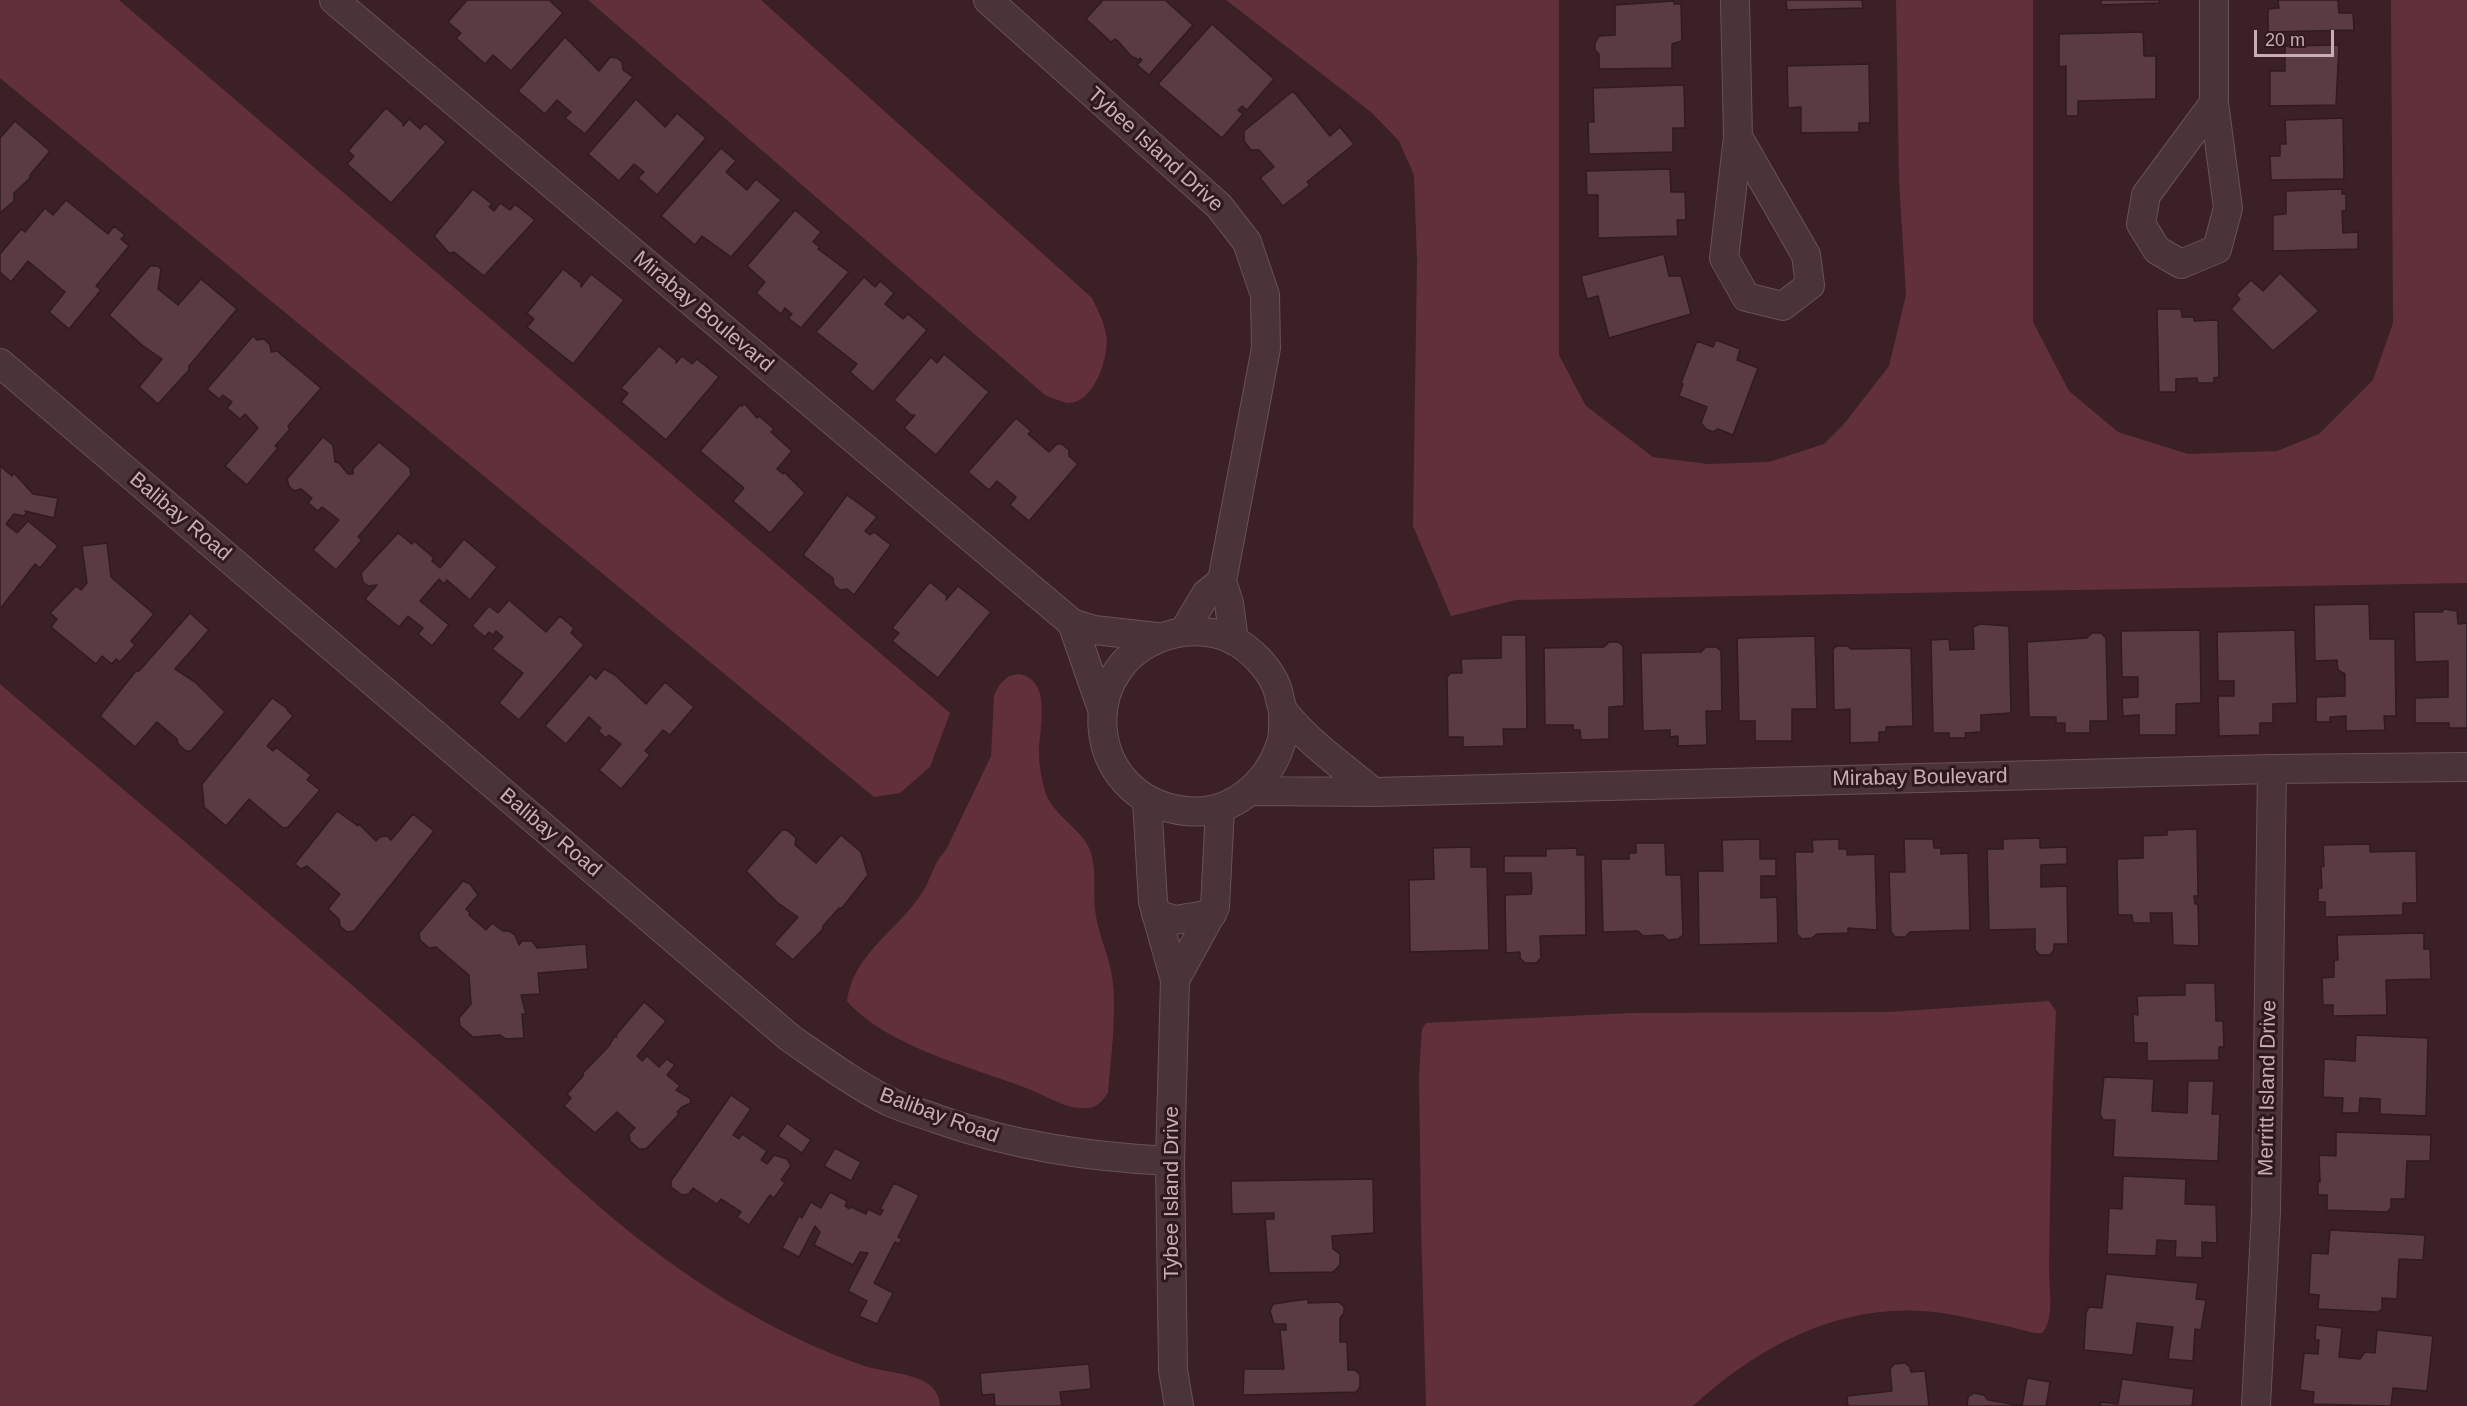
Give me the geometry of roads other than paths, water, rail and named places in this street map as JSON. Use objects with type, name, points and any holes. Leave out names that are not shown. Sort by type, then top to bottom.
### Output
[{"type":"street","name":"Mirabay Boulevard","points":[[334,0],[1072,623],[1094,630],[1170,634],[1210,632],[1234,641],[1258,658],[1275,683],[1283,711],[1282,741],[1270,768],[1251,791],[1220,808],[1195,812],[1179,810],[1147,800],[1126,784],[1110,762],[1102,736],[1102,709],[1111,679],[1131,655],[1170,634]]},
{"type":"street","name":"Tybee Island Drive","points":[[988,0],[1220,206],[1247,242],[1265,295],[1266,348],[1222,581],[1230,603],[1234,641]]},
{"type":"street","points":[[1735,0],[1738,137],[1724,258],[1746,297],[1783,306],[1810,285],[1806,255],[1738,137]]},
{"type":"street","points":[[2214,0],[2214,103],[2228,207],[2217,249],[2181,264],[2157,250],[2141,224],[2146,195],[2214,103]]},
{"type":"street","name":"Balibay Road","points":[[0,363],[790,1038],[850,1080],[891,1102],[979,1134],[1046,1150],[1113,1158],[1170,1161]]},
{"type":"street","points":[[1170,634],[1206,594],[1222,581]]},
{"type":"street","name":"Mirabay Boulevard","points":[[1072,623],[1102,709]]},
{"type":"street","points":[[1283,711],[1373,792]]},
{"type":"street","name":"Mirabay Boulevard","points":[[1251,791],[1373,792],[2272,769],[2467,767]]},
{"type":"street","name":"Merritt Island Drive","points":[[2256,1406],[2266,1211],[2272,769]]},
{"type":"street","name":"Tybee Island Drive","points":[[1147,800],[1153,902],[1175,980],[1170,1161],[1173,1370],[1179,1406]]},
{"type":"street","name":"Tybee Island Drive","points":[[1175,980],[1215,907],[1220,808]]},
{"type":"street","points":[[1156,914],[1175,920],[1212,914]]}]
